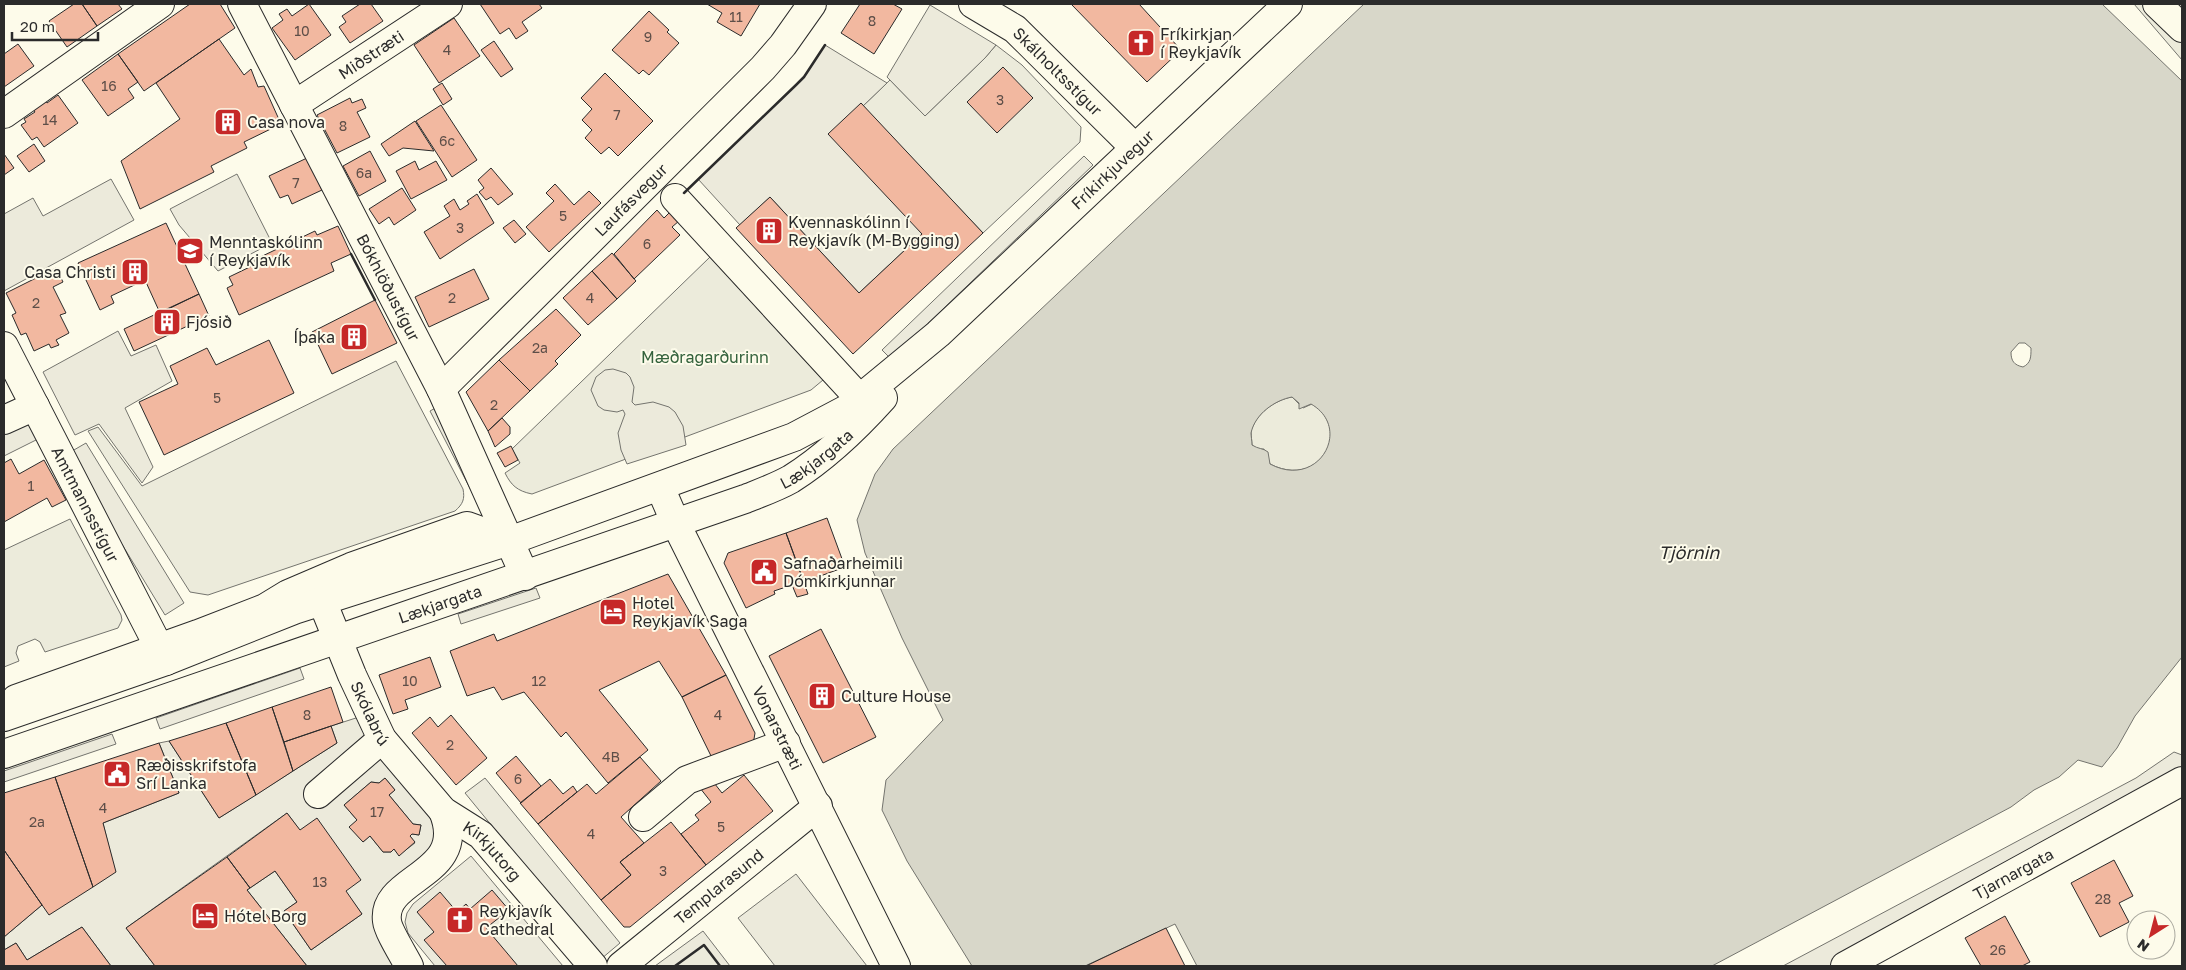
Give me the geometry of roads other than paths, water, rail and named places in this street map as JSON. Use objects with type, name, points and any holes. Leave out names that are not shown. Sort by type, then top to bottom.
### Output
[{"type":"street","points":[[4,114],[160,4]]},
{"type":"street","name":"Bókhlöðustígur","points":[[242,4],[441,389],[525,576]]},
{"type":"street","name":"Miðstræti","points":[[294,105],[448,4]]},
{"type":"street","name":"Laufásvegur","points":[[441,389],[763,68],[788,38],[812,4]]},
{"type":"street","name":"Skálholtsstígur","points":[[973,4],[1016,29],[1135,148]]},
{"type":"street","name":"Fríkirkjuvegur","points":[[856,411],[1288,4]]},
{"type":"street","points":[[2157,4],[2182,28]]},
{"type":"street","points":[[675,198],[856,411]]},
{"type":"street","name":"Amtmannsstígur","points":[[4,346],[163,654]]},
{"type":"street","points":[[4,420],[35,406]]},
{"type":"street","name":"Lækjargata","points":[[4,717],[163,654],[322,600],[509,541],[794,437],[856,411]]},
{"type":"street","name":"Lækjargata","points":[[4,754],[745,499],[790,480],[828,452],[856,411]]},
{"type":"street","name":"Vonarstræti","points":[[660,487],[676,524],[896,966]]},
{"type":"street","points":[[4,703],[163,654],[265,608],[288,594],[351,567],[467,526],[509,541]]},
{"type":"street","name":"Skólabrú","points":[[322,600],[337,640],[382,739],[443,811]]},
{"type":"street","points":[[318,794],[382,739]]},
{"type":"street","points":[[643,818],[687,780],[786,743]]},
{"type":"street","name":"Tjarnargata","points":[[1845,966],[2182,781]]},
{"type":"street","name":"Templarasund","points":[[621,966],[818,806]]},
{"type":"street","points":[[409,966],[387,922],[388,914],[390,906],[399,893],[438,861],[444,852],[449,832],[443,811]]},
{"type":"street","name":"Kirkjutorg","points":[[443,811],[481,835],[593,966]]},
{"type":"water","name":"Tjörnin","points":[[1364,4],[2102,4],[2182,81],[2182,657],[2135,716],[2117,748],[2102,767],[2078,760],[2059,777],[2034,790],[2011,807],[1712,966],[1197,966],[1175,924],[1085,966],[972,966],[907,861],[882,810],[886,780],[943,720],[902,638],[865,553],[857,520],[875,474],[893,449]],"holes":[[[2019,343],[2025,343],[2031,348],[2028,364],[2023,367],[2017,365],[2012,360],[2011,355],[2011,352]],[[1292,397],[1299,403],[1299,409],[1311,404],[1323,415],[1329,427],[1329,440],[1325,453],[1316,463],[1303,469],[1288,470],[1270,464],[1268,452],[1252,445],[1251,433],[1261,414],[1279,401]]]},
{"type":"place","name":"Fríkirkjan í Reykjavík","points":[[1141,43]]},
{"type":"place","name":"Casa nova","points":[[228,122]]},
{"type":"place","name":"Kvennaskólinn í Reykjavík (M-Bygging)","points":[[769,231]]},
{"type":"place","name":"Menntaskólinn í Reykjavík","points":[[190,251]]},
{"type":"place","name":"Casa Christi","points":[[135,272]]},
{"type":"place","name":"Fjósið","points":[[167,322]]},
{"type":"place","name":"Íþaka","points":[[354,337]]},
{"type":"place","name":"Safnaðarheimili Dómkirkjunnar","points":[[764,572]]},
{"type":"place","name":"Hotel Reykjavík Saga","points":[[613,612]]},
{"type":"place","name":"Culture House","points":[[822,696]]},
{"type":"place","name":"Ræðisskrifstofa Srí Lanka","points":[[117,774]]},
{"type":"place","name":"Hótel Borg","points":[[205,916]]},
{"type":"place","name":"Reykjavík Cathedral","points":[[460,920]]},
{"type":"park label","name":"Mæðragarðurinn","points":[[705,357]]}]
